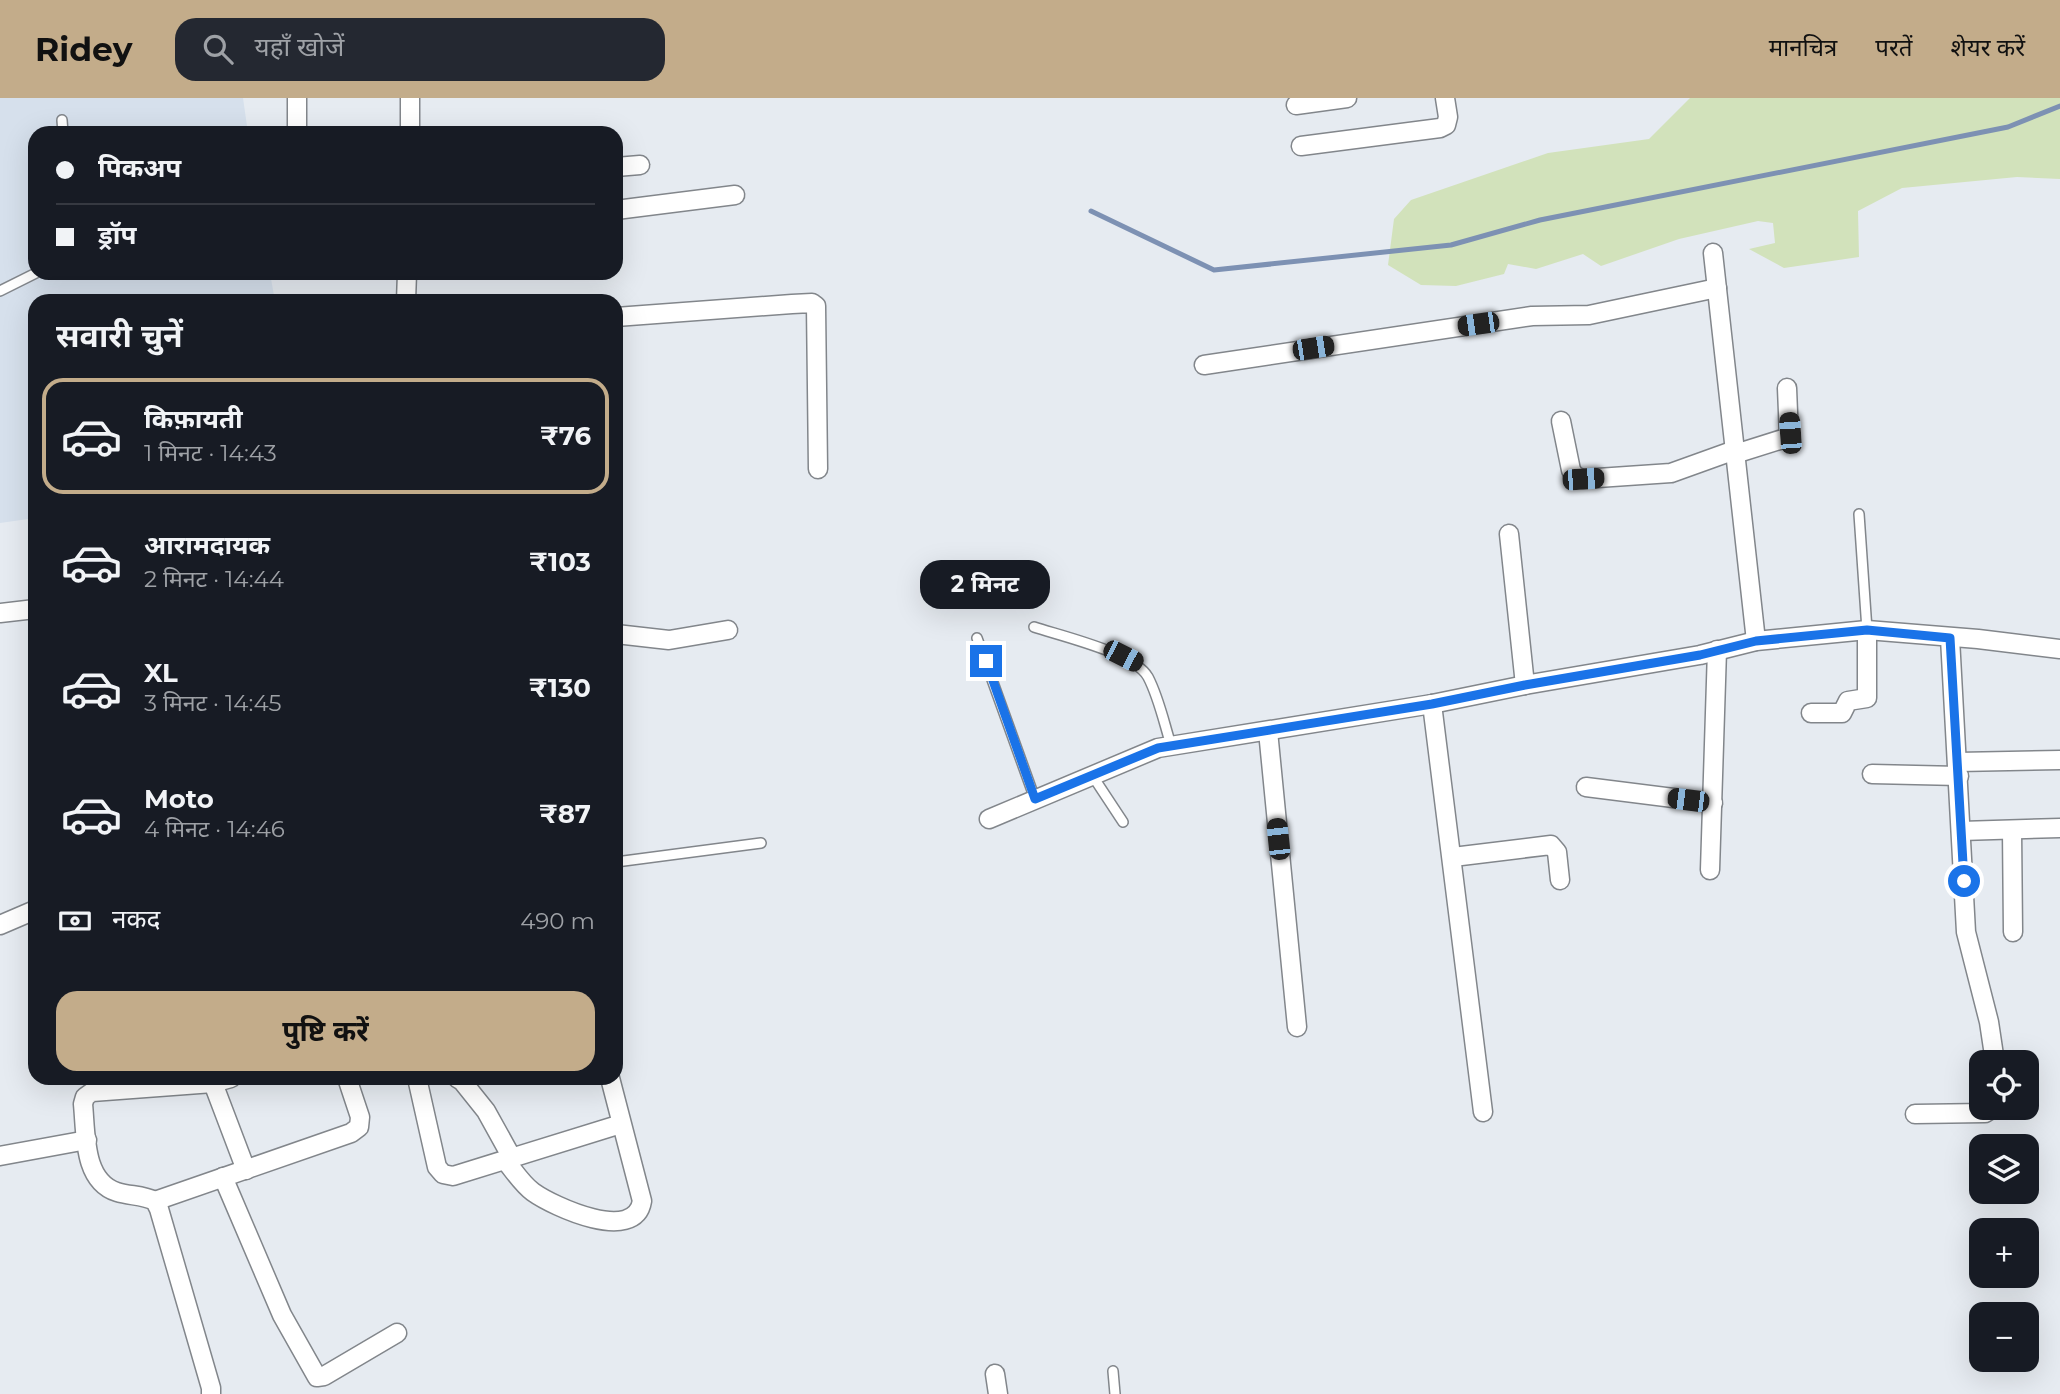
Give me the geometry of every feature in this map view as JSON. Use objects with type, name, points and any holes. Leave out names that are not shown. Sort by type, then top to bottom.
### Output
[{"type":"street","points":[[297,98],[297,126]]},
{"type":"street","points":[[410,98],[410,126]]},
{"type":"street","points":[[1296,105],[1348,98]]},
{"type":"street","points":[[1301,146],[1440,128],[1446,125],[1448,117],[1445,98]]},
{"type":"street","points":[[623,166],[640,164]]},
{"type":"street","points":[[623,209],[736,195]]},
{"type":"street","points":[[1713,253],[1756,641]]},
{"type":"street","points":[[1204,365],[1532,316],[1589,315],[1717,288]]},
{"type":"street","points":[[623,316],[792,304],[812,303],[817,306],[818,468]]},
{"type":"street","points":[[1561,421],[1571,470],[1575,476],[1583,479],[1671,472],[1790,437],[1787,388]]},
{"type":"street","points":[[1509,534],[1525,685]]},
{"type":"street","points":[[0,613],[28,610]]},
{"type":"street","points":[[623,635],[669,640],[728,630]]},
{"type":"street","points":[[1811,713],[1842,713],[1848,701],[1867,698],[1867,630]]},
{"type":"street","points":[[989,819],[1145,752],[1171,745],[1432,704],[1756,641],[1867,630],[2060,649]]},
{"type":"street","points":[[1950,638],[1966,932],[1989,1022],[1993,1050]]},
{"type":"street","points":[[1710,870],[1717,650]]},
{"type":"street","points":[[1432,704],[1483,1112]]},
{"type":"street","points":[[1268,731],[1297,1027]]},
{"type":"street","points":[[1872,774],[2060,760]]},
{"type":"street","points":[[1586,787],[1713,803]]},
{"type":"street","points":[[1961,831],[2060,828]]},
{"type":"street","points":[[2012,830],[2013,932]]},
{"type":"street","points":[[1453,857],[1551,845],[1558,852],[1560,880]]},
{"type":"street","points":[[0,925],[28,913]]},
{"type":"street","points":[[131,1085],[92,1092],[85,1097],[83,1104],[91,1167],[97,1179],[107,1188],[155,1201],[351,1133],[359,1127],[360,1117],[349,1085]]},
{"type":"street","points":[[227,1085],[246,1170]]},
{"type":"street","points":[[419,1085],[437,1167],[443,1174],[453,1176],[621,1125]]},
{"type":"street","points":[[466,1085],[486,1111],[522,1182],[539,1196],[596,1220],[621,1220],[634,1215],[641,1208],[642,1201],[612,1085]]},
{"type":"street","points":[[1915,1114],[1969,1113]]},
{"type":"street","points":[[0,1156],[87,1140]]},
{"type":"street","points":[[223,1177],[282,1315],[317,1377],[324,1376],[397,1333]]},
{"type":"street","points":[[155,1201],[211,1394]]},
{"type":"street","points":[[995,1374],[998,1394]]},
{"type":"lane","points":[[62,120],[62,126]]},
{"type":"lane","points":[[0,291],[28,277]]},
{"type":"lane","points":[[1859,514],[1867,630]]},
{"type":"lane","points":[[1034,627],[1123,656],[1138,664],[1148,676],[1171,745]]},
{"type":"lane","points":[[977,638],[1035,799]]},
{"type":"lane","points":[[1092,775],[1123,822]]},
{"type":"lane","points":[[623,861],[761,843]]},
{"type":"lane","points":[[1113,1371],[1115,1394]]},
{"type":"shaded area","points":[[0,98],[243,98],[247,126],[28,126],[28,280],[271,280],[274,294],[28,294],[28,519],[0,523]]},
{"type":"green space","points":[[1690,98],[2060,98],[2060,179],[2017,177],[1902,188],[1858,211],[1859,257],[1784,268],[1749,249],[1775,243],[1773,223],[1758,221],[1679,239],[1601,266],[1583,254],[1536,269],[1508,264],[1504,274],[1456,286],[1421,285],[1388,265],[1394,219],[1411,200],[1548,153],[1649,139]]},
{"type":"waterway","points":[[1091,211],[1214,270],[1451,245],[1540,220],[2008,127],[2060,106]]},
{"type":"route","points":[[986,661],[1035,799],[1145,752],[1171,745],[1432,704],[1700,655],[1756,641],[1867,630],[1950,638],[1964,881]]}]
